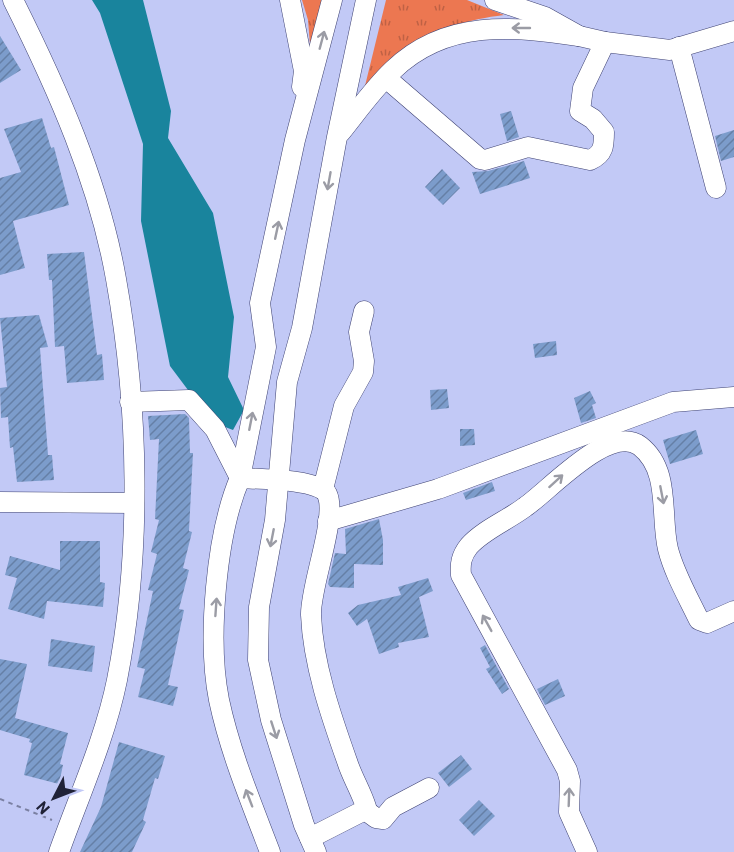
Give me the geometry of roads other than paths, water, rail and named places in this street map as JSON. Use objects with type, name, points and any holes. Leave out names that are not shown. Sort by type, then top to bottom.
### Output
[{"type":"street","points":[[13,0],[56,91],[81,152],[99,211],[116,279],[129,402],[134,503],[131,565],[117,681],[93,760],[59,852]]},
{"type":"street","points":[[290,0],[304,71],[295,140]]},
{"type":"street","points":[[270,852],[241,777],[219,699],[214,626],[220,557],[232,496],[240,478],[266,347],[260,303],[295,140],[332,0]]},
{"type":"street","points":[[302,484],[287,381],[302,328],[337,137],[366,0]]},
{"type":"street","points":[[495,0],[545,17]]},
{"type":"street","points":[[524,0],[545,17],[579,36]]},
{"type":"street","points":[[337,137],[394,68],[429,46],[459,32],[532,28],[605,42],[670,50],[734,31]]},
{"type":"street","points":[[386,78],[480,159],[485,160],[528,147],[590,159],[597,157],[604,148],[604,132],[593,118],[580,111],[583,87],[605,42]]},
{"type":"street","points":[[679,47],[716,188]]},
{"type":"street","points":[[364,311],[359,332],[364,361],[363,372],[302,484],[259,607],[258,660],[271,720],[313,845],[337,824],[365,810]]},
{"type":"street","points":[[328,521],[432,491],[673,402],[734,397]]},
{"type":"street","points":[[129,402],[189,400],[215,429],[240,478]]},
{"type":"street","points":[[586,852],[569,812],[570,781],[567,770],[461,576],[460,562],[468,548],[526,507],[589,456],[615,443],[637,444],[647,453],[658,472],[664,502],[667,548],[699,620],[707,623],[734,611]]},
{"type":"street","points":[[240,478],[302,484],[328,496],[328,521],[311,603],[311,619],[327,699],[365,810],[376,818],[383,819],[393,807],[429,788]]},
{"type":"street","points":[[0,502],[134,503]]},
{"type":"water","points":[[92,0],[143,0],[171,111],[168,138],[213,213],[234,317],[228,377],[244,410],[233,430],[212,422],[170,366],[141,221],[143,144],[100,13]]}]
